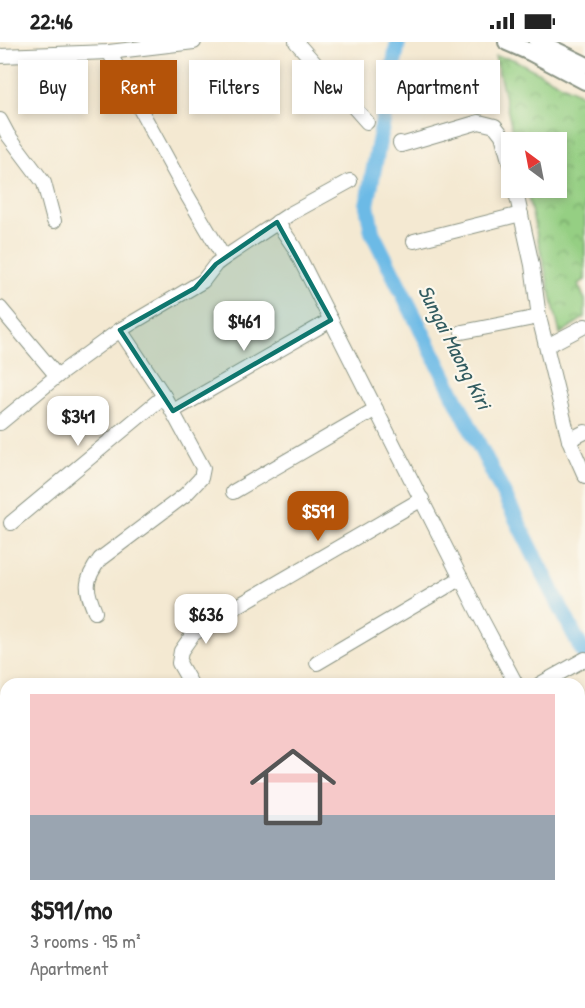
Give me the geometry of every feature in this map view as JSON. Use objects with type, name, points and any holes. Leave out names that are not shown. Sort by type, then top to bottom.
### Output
[{"type":"main road","points":[[507,42],[585,81]]},
{"type":"main road","points":[[538,42],[585,65]]},
{"type":"street","points":[[0,56],[109,52],[194,42]]},
{"type":"street","points":[[296,42],[368,122]]},
{"type":"street","points":[[109,52],[224,258]]},
{"type":"street","points":[[0,120],[8,135],[44,183],[54,221]]},
{"type":"street","points":[[400,143],[405,144],[479,122],[495,126],[501,134]]},
{"type":"street","points":[[0,423],[57,376],[120,330],[195,288],[224,258],[277,222],[350,181]]},
{"type":"street","points":[[517,198],[532,265],[539,318],[569,440],[585,476]]},
{"type":"street","points":[[414,241],[521,214]]},
{"type":"street","points":[[277,222],[294,247],[513,678]]},
{"type":"street","points":[[1,313],[57,376]]},
{"type":"street","points":[[462,332],[539,318]]},
{"type":"street","points":[[173,411],[331,320]]},
{"type":"street","points":[[547,346],[585,326]]},
{"type":"street","points":[[95,612],[87,591],[92,571],[100,559],[185,495],[201,478],[203,468],[164,396],[120,330]]},
{"type":"street","points":[[11,523],[164,396]]},
{"type":"street","points":[[233,492],[376,409]]},
{"type":"street","points":[[569,440],[585,432]]},
{"type":"street","points":[[188,678],[179,663],[181,651],[193,634],[422,500]]},
{"type":"street","points":[[317,663],[461,578]]},
{"type":"street","points":[[551,678],[581,661]]},
{"type":"highlighted area","points":[[277,222],[331,320],[173,411],[120,330],[195,288],[216,264]]},
{"type":"green space","points":[[495,56],[513,59],[585,97],[585,280],[578,284],[585,300],[585,317],[560,334],[528,198],[567,198],[567,132],[513,132],[500,78],[500,60],[496,60]]},
{"type":"waterway","name":"Sungai Maong Kiri","points":[[398,42],[367,205],[372,232],[585,656]]}]
